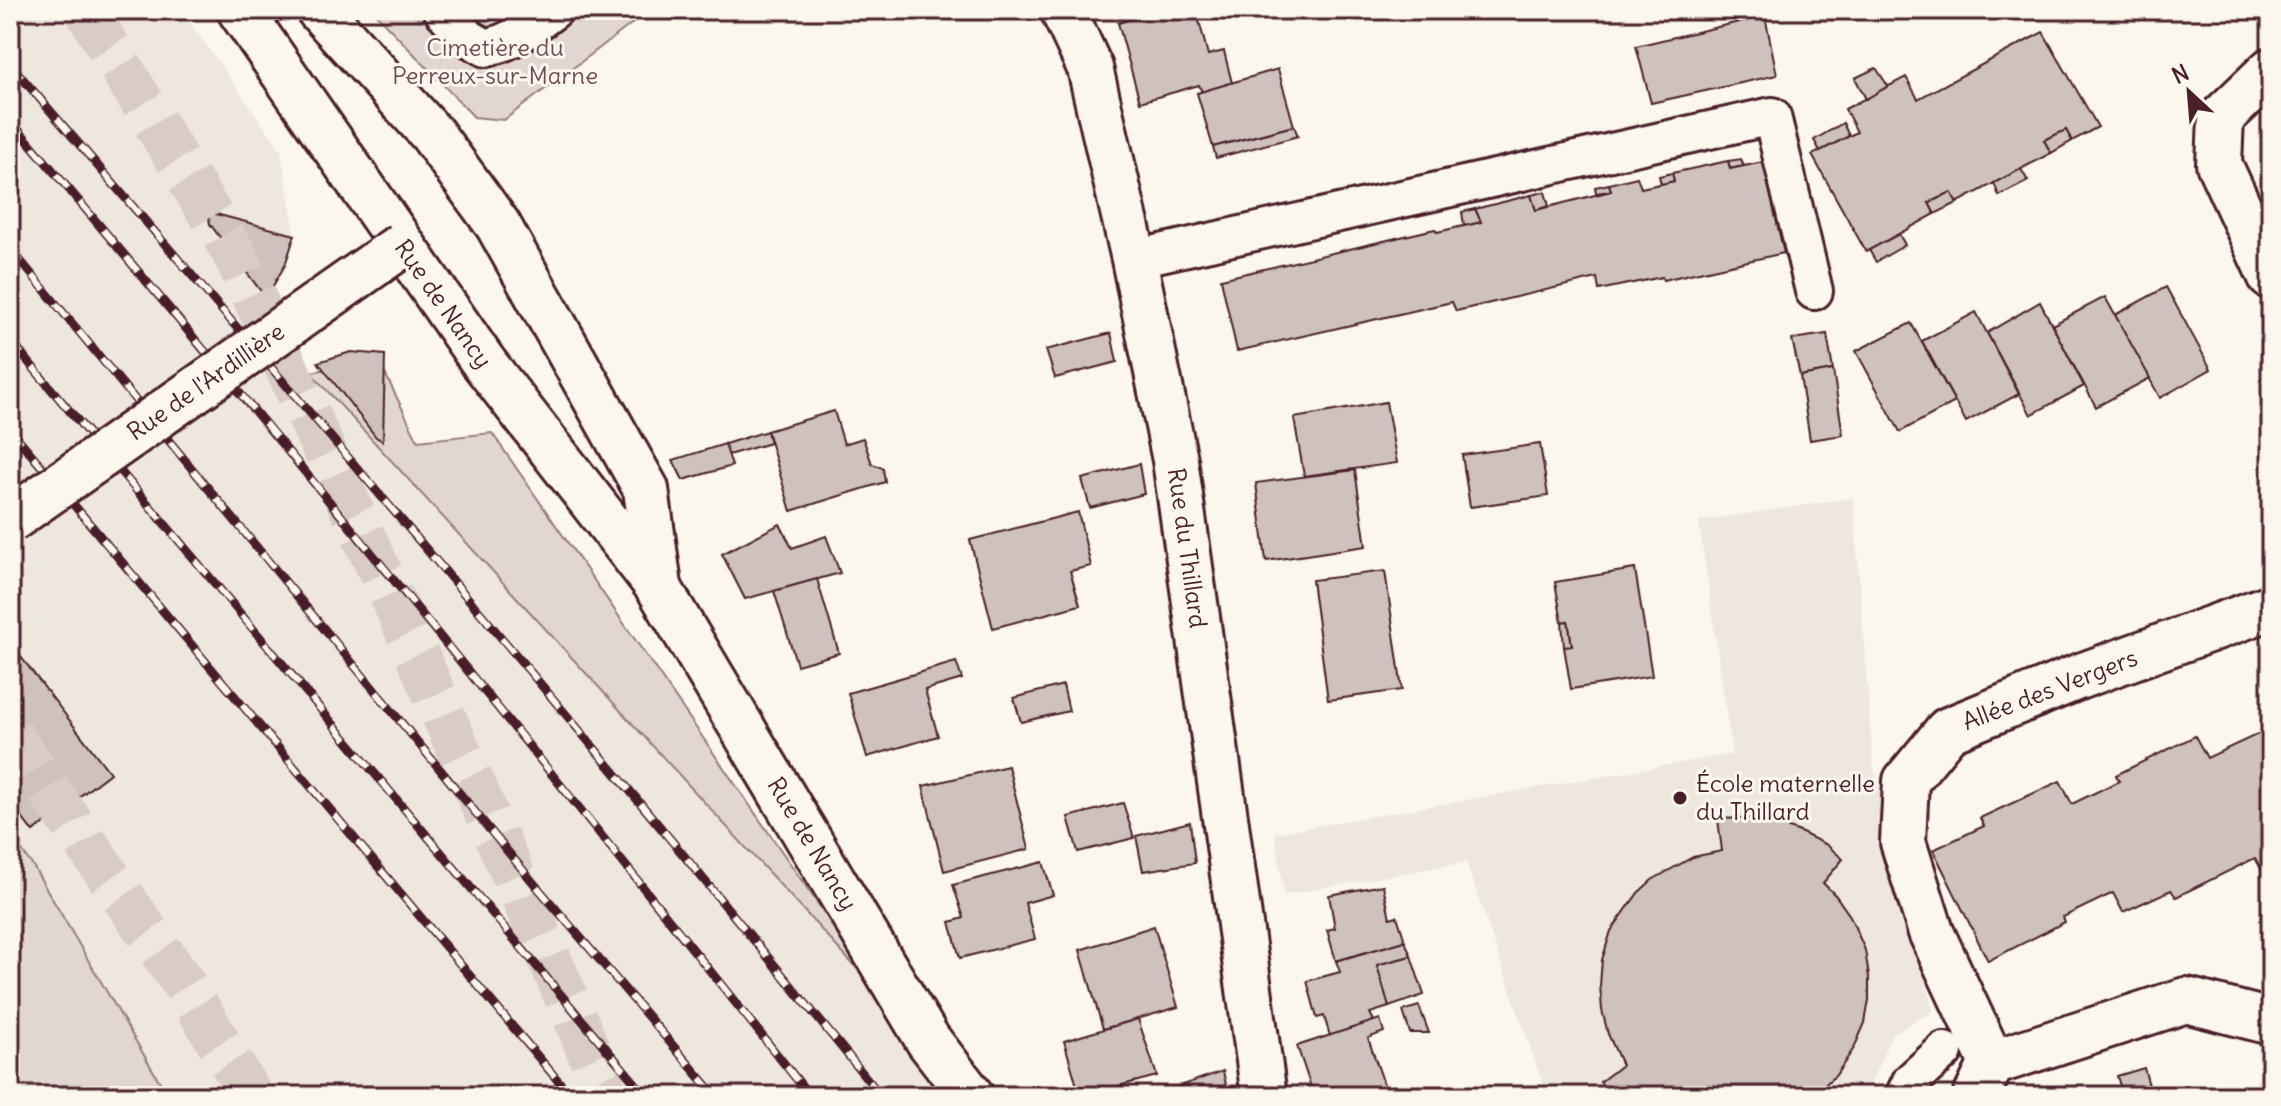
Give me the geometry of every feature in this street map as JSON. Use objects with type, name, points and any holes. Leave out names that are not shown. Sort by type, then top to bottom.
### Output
[{"type":"street","name":"Rue de Nancy","points":[[240,10],[484,363],[659,588],[928,1040],[971,1096]]},
{"type":"street","name":"Rue de Nancy","points":[[319,10],[432,134],[498,225],[646,489],[659,588]]},
{"type":"street","name":"Rue du Thillard","points":[[1063,10],[1090,68],[1134,259],[1175,460],[1264,1096]]},
{"type":"street","points":[[2271,70],[2221,118],[2219,164],[2271,277]]},
{"type":"street","name":"Rue de l'Ardillière","points":[[10,520],[402,245]]},
{"type":"street","name":"Allée des Vergers","points":[[2271,607],[2078,677],[1948,730],[1906,781],[1903,842],[1931,932],[1984,1080],[2186,1000],[2271,1022]]},
{"type":"lane","points":[[442,10],[467,37],[486,48],[504,44],[554,10]]},
{"type":"lane","points":[[1134,259],[1772,116],[1814,291]]},
{"type":"lane","points":[[1904,1096],[1911,1081],[1944,1051]]},
{"type":"shaded area","points":[[10,10],[181,10],[281,150],[295,235],[285,265],[266,298],[310,372],[881,995],[951,1096],[168,1096],[33,866],[10,835]]},
{"type":"shaded area","name":"École maternelle du Thillard","points":[[1853,498],[1873,763],[1933,1011],[1892,1034],[1865,1096],[1547,1096],[1466,862],[1284,895],[1275,833],[1732,754],[1699,521]]},
{"type":"green space","name":"Cimetière du Perreux-sur-Marne","points":[[372,10],[650,10],[504,120],[474,117]]},
{"type":"green space","points":[[379,361],[418,441],[492,433],[881,995],[310,372]]},
{"type":"green space","points":[[10,835],[33,866],[168,1096],[10,1096]]},
{"type":"building","points":[[1163,10],[1177,10],[1180,21],[1198,17],[1208,55],[1224,51],[1232,83],[1202,92],[1199,85],[1140,102],[1118,23]]},
{"type":"building","points":[[1299,10],[1342,10],[1302,20]]},
{"type":"building","points":[[1732,10],[1754,10],[1754,11],[1734,16]]},
{"type":"building","points":[[1765,16],[1777,75],[1651,103],[1636,46]]},
{"type":"building","points":[[2043,32],[2098,127],[2072,141],[2066,130],[2044,140],[2051,153],[1957,203],[1951,192],[1929,203],[1935,214],[1866,252],[1812,155],[1857,132],[1845,109],[1906,77],[1918,99]]},
{"type":"building","points":[[1876,68],[1888,86],[1866,99],[1855,78]]},
{"type":"building","points":[[1278,69],[1294,126],[1213,147],[1197,93]]},
{"type":"building","points":[[1843,123],[1849,136],[1820,151],[1814,140]]},
{"type":"building","points":[[1294,126],[1298,136],[1216,158],[1213,147]]},
{"type":"building","points":[[2066,130],[2072,141],[2051,153],[2044,140]]},
{"type":"building","points":[[1741,159],[1744,166],[1730,169],[1728,161]]},
{"type":"building","points":[[1728,161],[1730,169],[1763,162],[1784,253],[1663,280],[1662,277],[1599,290],[1597,278],[1456,311],[1452,302],[1237,351],[1221,279],[1435,229],[1437,232],[1481,222],[1475,209],[1531,195],[1536,210],[1611,191],[1609,184],[1637,177],[1641,188],[1674,181],[1672,173]]},
{"type":"building","points":[[2021,169],[2028,181],[1999,196],[1994,183]]},
{"type":"building","points":[[1672,173],[1674,181],[1661,184],[1659,176]]},
{"type":"building","points":[[1609,184],[1611,191],[1596,193],[1595,187]]},
{"type":"building","points":[[1545,192],[1549,206],[1536,210],[1531,195]]},
{"type":"building","points":[[1951,192],[1957,203],[1935,214],[1929,203]]},
{"type":"building","points":[[1475,209],[1481,222],[1464,226],[1462,212]]},
{"type":"building","points":[[208,212],[295,235],[285,265],[266,298],[210,224]]},
{"type":"building","points":[[1899,234],[1905,245],[1876,262],[1869,250]]},
{"type":"building","points":[[2166,287],[2211,369],[2160,398],[2115,315]]},
{"type":"building","points":[[2105,297],[2150,378],[2096,407],[2052,325]]},
{"type":"building","points":[[2040,302],[2084,386],[2031,415],[1987,333]]},
{"type":"building","points":[[1976,312],[2019,394],[1966,422],[1922,341]]},
{"type":"building","points":[[1911,323],[1955,402],[1900,432],[1856,351]]},
{"type":"building","points":[[1111,333],[1117,362],[1055,378],[1046,350]]},
{"type":"building","points":[[1827,334],[1833,370],[1800,376],[1792,339]]},
{"type":"building","points":[[351,352],[385,355],[383,441],[376,437],[318,362]]},
{"type":"building","points":[[1833,370],[1843,435],[1810,440],[1800,376]]},
{"type":"building","points":[[1386,402],[1397,463],[1304,476],[1294,418]]},
{"type":"building","points":[[834,411],[844,444],[863,438],[872,464],[883,468],[885,482],[791,511],[767,431]]},
{"type":"building","points":[[767,431],[770,443],[728,455],[725,444]]},
{"type":"building","points":[[725,444],[732,466],[683,480],[673,460]]},
{"type":"building","points":[[1540,444],[1548,496],[1470,507],[1462,455]]},
{"type":"building","points":[[1139,464],[1144,494],[1090,508],[1082,479]]},
{"type":"building","points":[[1355,470],[1366,546],[1266,561],[1256,483]]},
{"type":"building","points":[[1078,512],[1091,566],[1070,571],[1080,605],[993,628],[970,540]]},
{"type":"building","points":[[780,524],[792,548],[826,536],[840,573],[745,599],[722,554]]},
{"type":"building","points":[[1635,569],[1652,676],[1571,689],[1564,647],[1572,646],[1568,621],[1562,622],[1555,582]]},
{"type":"building","points":[[1385,571],[1402,690],[1328,700],[1312,580]]},
{"type":"building","points":[[817,579],[839,653],[797,665],[774,591]]},
{"type":"building","points":[[1568,621],[1572,646],[1564,647],[1562,622]]},
{"type":"building","points":[[21,657],[110,773],[33,832],[10,802],[10,665]]},
{"type":"building","points":[[956,662],[962,679],[925,690],[938,736],[867,757],[848,693]]},
{"type":"building","points":[[1063,685],[1069,711],[1021,722],[1014,698]]},
{"type":"building","points":[[2271,728],[2271,879],[2268,881],[2255,858],[2176,897],[2171,890],[2123,912],[2113,893],[2063,917],[2065,922],[1988,961],[1933,850],[1984,826],[1980,818],[2060,781],[2072,804],[2119,781],[2116,775],[2195,736],[2207,758]]},
{"type":"building","points":[[1008,766],[1029,849],[944,871],[923,786]]},
{"type":"building","points":[[1123,803],[1134,838],[1078,852],[1068,817]]},
{"type":"building","points":[[1718,819],[1769,821],[1800,832],[1827,845],[1843,859],[1823,883],[1850,916],[1865,950],[1869,1000],[1865,1023],[1854,1048],[1836,1075],[1811,1096],[1612,1096],[1600,1082],[1622,1065],[1608,1034],[1602,1010],[1602,960],[1611,931],[1638,893],[1652,880],[1693,857],[1722,851]]},
{"type":"building","points":[[1190,822],[1195,863],[1143,871],[1136,836]]},
{"type":"building","points":[[1043,862],[1053,895],[1025,903],[1035,939],[960,958],[950,922],[964,918],[953,885]]},
{"type":"building","points":[[1383,885],[1390,918],[1397,916],[1405,941],[1336,961],[1327,930],[1335,928],[1329,895]]},
{"type":"building","points":[[1154,926],[1178,1007],[1103,1029],[1080,950]]},
{"type":"building","points":[[1405,941],[1411,956],[1377,965],[1389,1007],[1370,1013],[1374,1021],[1330,1036],[1324,1016],[1317,1018],[1307,981],[1340,972],[1336,961]]},
{"type":"building","points":[[1411,956],[1424,995],[1389,1007],[1377,965]]},
{"type":"building","points":[[1419,1006],[1429,1033],[1410,1033],[1403,1011]]},
{"type":"building","points":[[1138,1019],[1157,1076],[1080,1096],[1064,1041]]},
{"type":"building","points":[[1380,1019],[1384,1032],[1368,1038],[1386,1090],[1368,1096],[1314,1096],[1297,1046]]},
{"type":"building","points":[[2144,1068],[2152,1096],[2123,1096],[2117,1076]]},
{"type":"building","points":[[1223,1071],[1228,1094],[1150,1096]]},
{"type":"building","points":[[2271,1077],[2271,1096],[2263,1096],[2259,1081]]},
{"type":"tunnel","points":[[86,10],[235,255],[398,611],[607,1096]]},
{"type":"tunnel","points":[[10,734],[185,986],[251,1096]]},
{"type":"railway","points":[[10,64],[559,706],[881,1096]]},
{"type":"railway","points":[[10,120],[414,605],[810,1096]]},
{"type":"railway","points":[[10,248],[532,881],[716,1096]]},
{"type":"railway","points":[[10,340],[646,1096]]},
{"type":"railway","points":[[10,429],[571,1096]]},
{"type":"place","name":"École maternelle du Thillard","points":[[1680,798]]}]
